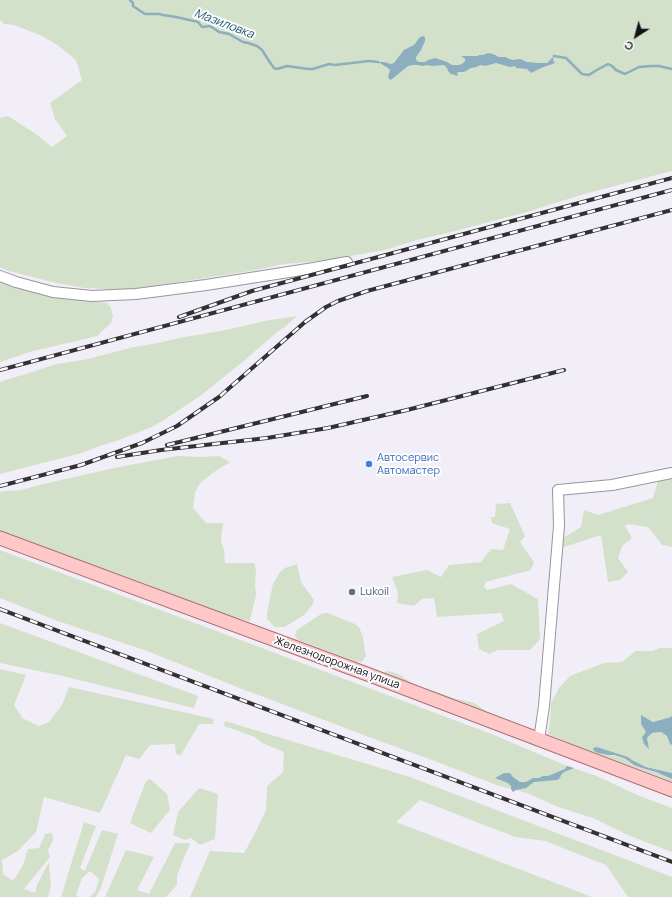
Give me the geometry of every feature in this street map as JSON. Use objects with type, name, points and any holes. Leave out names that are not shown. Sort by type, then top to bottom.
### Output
[{"type":"main road","name":"Железнодорожная улица","points":[[0,538],[367,674],[672,790]]},
{"type":"street","points":[[0,276],[53,292],[92,296],[128,295],[206,285],[347,262]]},
{"type":"street","points":[[540,740],[559,526],[558,490],[612,485],[672,473]]},
{"type":"green space","points":[[0,0],[672,0],[672,171],[385,250],[322,261],[284,264],[137,290],[84,288],[52,282],[9,271],[0,267],[0,118],[8,116],[36,134],[52,147],[67,136],[55,119],[50,103],[82,80],[76,60],[56,44],[42,36],[14,25],[4,24],[0,20]]},
{"type":"green space","points":[[0,283],[55,297],[107,303],[111,308],[113,316],[111,323],[97,336],[33,351],[0,362]]},
{"type":"green space","points":[[297,316],[200,396],[154,426],[78,454],[0,474],[0,382],[57,364],[83,360],[134,347],[226,330],[264,321]]},
{"type":"green space","points":[[178,456],[219,456],[230,462],[201,482],[195,492],[193,508],[206,523],[223,523],[221,541],[224,550],[225,563],[254,563],[256,570],[256,595],[250,621],[232,617],[139,581],[61,555],[0,532],[0,492],[21,490],[119,467]]},
{"type":"green space","points":[[672,478],[672,547],[662,545],[648,527],[628,524],[625,526],[632,538],[622,546],[618,558],[628,572],[620,580],[608,582],[601,535],[564,547],[561,543],[563,538],[581,527],[584,510],[598,515],[653,498],[658,481]]},
{"type":"green space","points":[[510,503],[525,536],[520,542],[534,562],[531,570],[486,582],[484,587],[487,590],[511,584],[538,599],[540,639],[530,650],[498,650],[489,654],[479,649],[477,634],[504,621],[501,613],[437,617],[434,598],[422,599],[414,606],[397,603],[398,592],[392,577],[427,570],[441,577],[449,565],[481,562],[491,549],[503,550],[510,529],[492,523],[491,517],[495,517],[496,504]]},
{"type":"green space","points":[[0,550],[494,735],[567,766],[597,776],[637,795],[672,808],[672,852],[630,836],[593,818],[558,807],[527,793],[516,790],[513,792],[511,789],[499,786],[242,689],[147,651],[55,620],[0,598]]},
{"type":"green space","points":[[297,564],[301,582],[314,600],[304,615],[285,627],[275,627],[267,619],[273,584],[280,572],[285,568]]},
{"type":"green space","points":[[327,613],[359,627],[363,637],[366,656],[361,662],[357,662],[296,638],[295,635],[297,630],[321,614]]},
{"type":"green space","points":[[0,623],[198,696],[194,708],[58,675],[0,663]]},
{"type":"green space","points":[[660,648],[672,648],[672,717],[653,722],[641,715],[641,723],[646,732],[642,737],[649,748],[647,738],[652,733],[661,732],[667,736],[670,744],[672,745],[672,773],[646,767],[628,757],[597,747],[601,754],[618,756],[626,759],[634,765],[672,779],[672,782],[594,754],[548,734],[551,703],[559,688],[570,676],[604,663],[622,662],[636,651],[652,651]]},
{"type":"green space","points":[[0,669],[26,675],[14,705],[22,718],[39,726],[49,722],[62,705],[69,687],[214,719],[213,724],[199,724],[181,755],[176,754],[175,744],[150,745],[139,759],[126,755],[100,813],[44,797],[36,832],[18,851],[2,860],[3,874],[13,881],[23,865],[28,849],[39,848],[45,834],[52,833],[53,840],[48,850],[50,857],[24,889],[35,893],[37,885],[49,862],[51,886],[48,897],[0,897]]},
{"type":"green space","points":[[386,671],[400,675],[420,687],[474,703],[492,715],[381,674]]},
{"type":"green space","points":[[225,721],[410,777],[672,877],[672,897],[628,897],[606,865],[545,841],[515,837],[420,800],[396,822],[592,897],[190,897],[210,851],[244,853],[266,810],[267,786],[283,772],[284,752],[262,743],[255,737],[224,726]]},
{"type":"green space","points":[[150,779],[167,794],[170,810],[151,833],[130,823],[146,781]]},
{"type":"green space","points":[[199,788],[218,794],[215,839],[200,845],[191,838],[185,840],[173,835],[178,812]]},
{"type":"green space","points":[[84,822],[96,826],[80,868],[85,871],[102,830],[118,834],[101,888],[96,897],[89,897],[95,892],[99,879],[90,871],[82,878],[76,895],[79,897],[61,897]]},
{"type":"green space","points":[[175,843],[190,843],[177,875],[177,885],[166,897],[105,897],[126,850],[154,857],[137,890],[149,894]]},
{"type":"water","points":[[420,37],[425,37],[425,41],[416,57],[416,60],[419,62],[425,62],[435,58],[452,65],[459,65],[465,61],[465,59],[461,56],[478,56],[488,53],[512,60],[520,59],[527,62],[538,63],[547,63],[554,56],[553,60],[555,63],[531,73],[527,69],[516,68],[515,66],[510,67],[496,63],[485,66],[481,65],[464,72],[459,72],[457,73],[458,76],[451,74],[444,65],[413,65],[408,66],[390,80],[388,77],[390,70],[378,62],[394,63],[404,50],[414,45]]},
{"type":"water","points":[[641,715],[653,722],[671,717],[672,715],[672,745],[670,744],[667,736],[661,732],[652,733],[647,738],[649,749],[644,744],[642,737],[646,732],[641,724]]},
{"type":"water","points":[[597,747],[628,757],[646,767],[672,773],[672,779],[634,765],[626,759],[618,756],[598,753],[594,751],[593,748]]},
{"type":"water","points":[[567,766],[574,768],[564,772],[557,780],[534,782],[526,788],[513,792],[508,783],[495,778],[504,773],[510,773],[520,782],[526,782],[533,778],[548,776],[565,769]]},
{"type":"waterway","name":"Мазиловка","points":[[130,0],[133,3],[133,6],[145,14],[159,14],[198,22],[202,27],[210,26],[219,32],[229,34],[243,42],[257,46],[262,50],[274,68],[277,69],[287,66],[313,69],[329,64],[335,65],[369,61],[378,62]]},
{"type":"waterway","points":[[554,56],[566,58],[582,74],[589,75],[608,64],[625,74],[639,67],[659,66],[672,69]]},
{"type":"railway","points":[[179,317],[252,291],[672,178]]},
{"type":"railway","points":[[0,370],[672,190]]},
{"type":"railway","points":[[0,486],[81,465],[142,443],[177,426],[219,397],[305,322],[326,307],[338,301],[367,291],[672,210]]},
{"type":"railway","points":[[117,457],[161,450],[267,438],[328,428],[407,410],[564,370]]},
{"type":"railway","points":[[167,445],[367,396]]},
{"type":"railway","points":[[0,609],[672,862]]},
{"type":"place","name":"Автосервис Автомастер","points":[[369,464]]},
{"type":"place","name":"Lukoil","points":[[352,592]]}]
